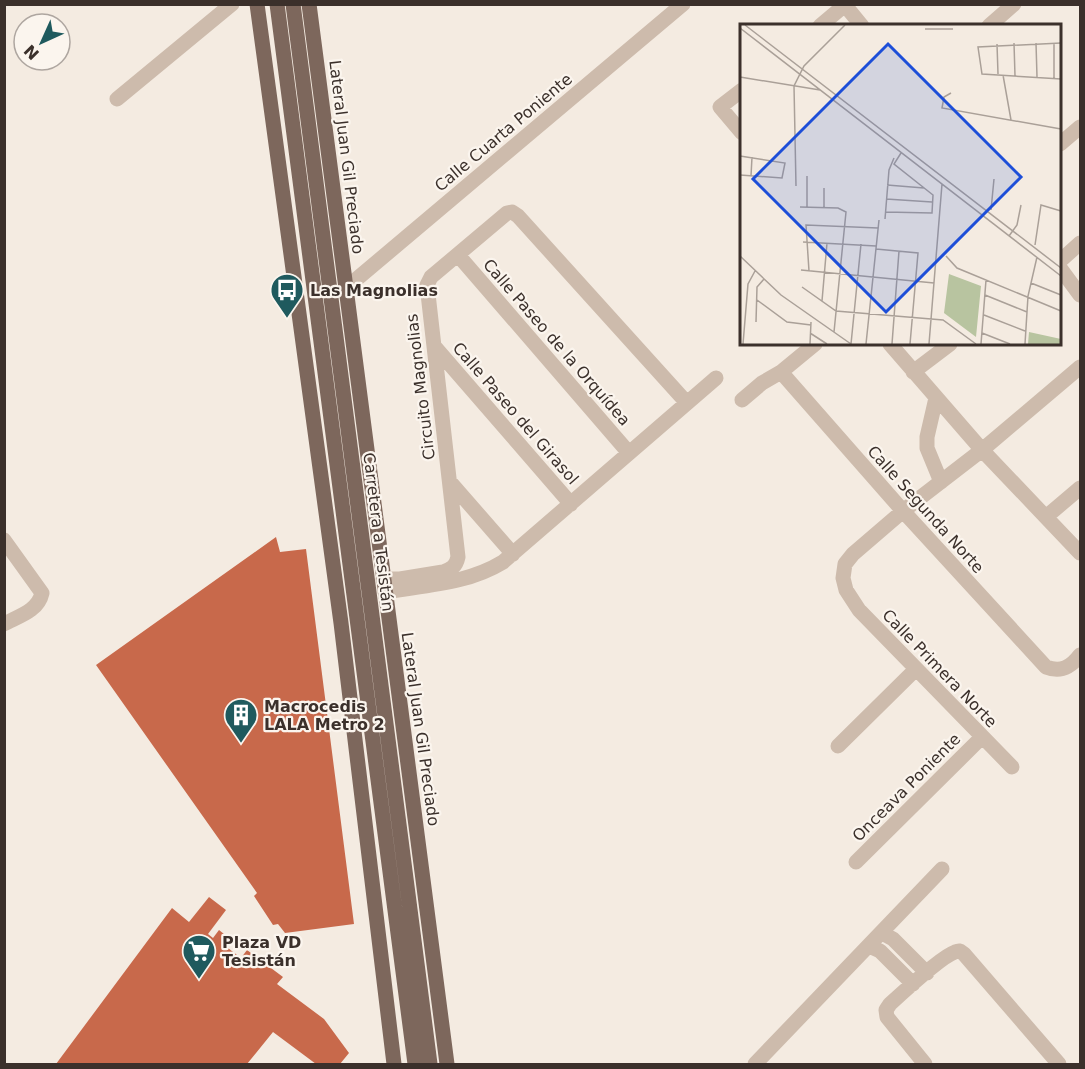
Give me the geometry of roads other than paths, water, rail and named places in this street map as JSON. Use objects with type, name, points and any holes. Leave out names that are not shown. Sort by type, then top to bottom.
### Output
[{"type":"main road","points":[[257,4],[322,478],[394,1065]]},
{"type":"main road","name":"Carretera a Tesistán","points":[[278,4],[340,432],[415,1065]]},
{"type":"main road","name":"Carretera a Tesistán","points":[[293,4],[340,432]]},
{"type":"main road","name":"Lateral Juan Gil Preciado","points":[[309,4],[447,1065]]},
{"type":"main road","points":[[315,425],[340,432],[364,419]]},
{"type":"main road","points":[[322,478],[344,463],[370,472]]},
{"type":"main road","name":"Carretera a Tesistán","points":[[344,463],[430,1065]]},
{"type":"street","points":[[117,99],[232,4]]},
{"type":"street","name":"Calle Cuarta Poniente","points":[[346,288],[683,4]]},
{"type":"street","points":[[991,24],[1014,4]]},
{"type":"street","points":[[822,24],[845,5],[860,24]]},
{"type":"street","points":[[740,91],[720,107],[740,132]]},
{"type":"street","points":[[1061,142],[1080,127]]},
{"type":"street","name":"Circuito Magnolias","points":[[384,585],[400,579],[443,572],[454,567],[458,557],[427,285],[431,277],[507,213],[512,212],[518,216],[687,403]]},
{"type":"street","points":[[1061,259],[1080,243]]},
{"type":"street","name":"Calle Paseo de la Orquídea","points":[[458,255],[629,453]]},
{"type":"street","points":[[1061,270],[1080,294]]},
{"type":"street","points":[[742,400],[814,345]]},
{"type":"street","points":[[891,345],[982,450],[1080,553]]},
{"type":"street","points":[[913,372],[949,345]]},
{"type":"street","name":"Calle Paseo del Girasol","points":[[434,346],[571,504]]},
{"type":"street","points":[[903,512],[982,450],[1080,367]]},
{"type":"street","name":"Calle Segunda Norte","points":[[781,372],[903,512],[1046,667],[1063,670],[1075,662],[1080,655]]},
{"type":"street","points":[[384,585],[466,579],[492,569],[513,554],[716,378]]},
{"type":"street","points":[[936,398],[927,437],[927,448],[941,482]]},
{"type":"street","points":[[450,482],[513,554]]},
{"type":"street","points":[[1047,516],[1080,488]]},
{"type":"street","name":"Calle Primera Norte","points":[[903,512],[853,554],[845,564],[843,578],[846,590],[859,610],[1012,767]]},
{"type":"street","points":[[4,540],[42,593],[35,608],[4,624]]},
{"type":"street","points":[[838,746],[916,669]]},
{"type":"street","name":"Onceava Poniente","points":[[856,862],[982,737]]},
{"type":"street","points":[[755,1065],[942,869]]},
{"type":"street","points":[[882,933],[893,939],[927,973]]},
{"type":"street","points":[[869,946],[880,951],[913,984]]},
{"type":"street","points":[[925,1065],[887,1017],[886,1010],[913,984],[953,952],[959,951],[1059,1065]]},
{"type":"place","name":"Las Magnolias","points":[[287,319]]},
{"type":"place","name":"Macrocedis LALA Metro 2","points":[[241,744]]},
{"type":"place","name":"Plaza VD Tesistán","points":[[199,980]]}]
